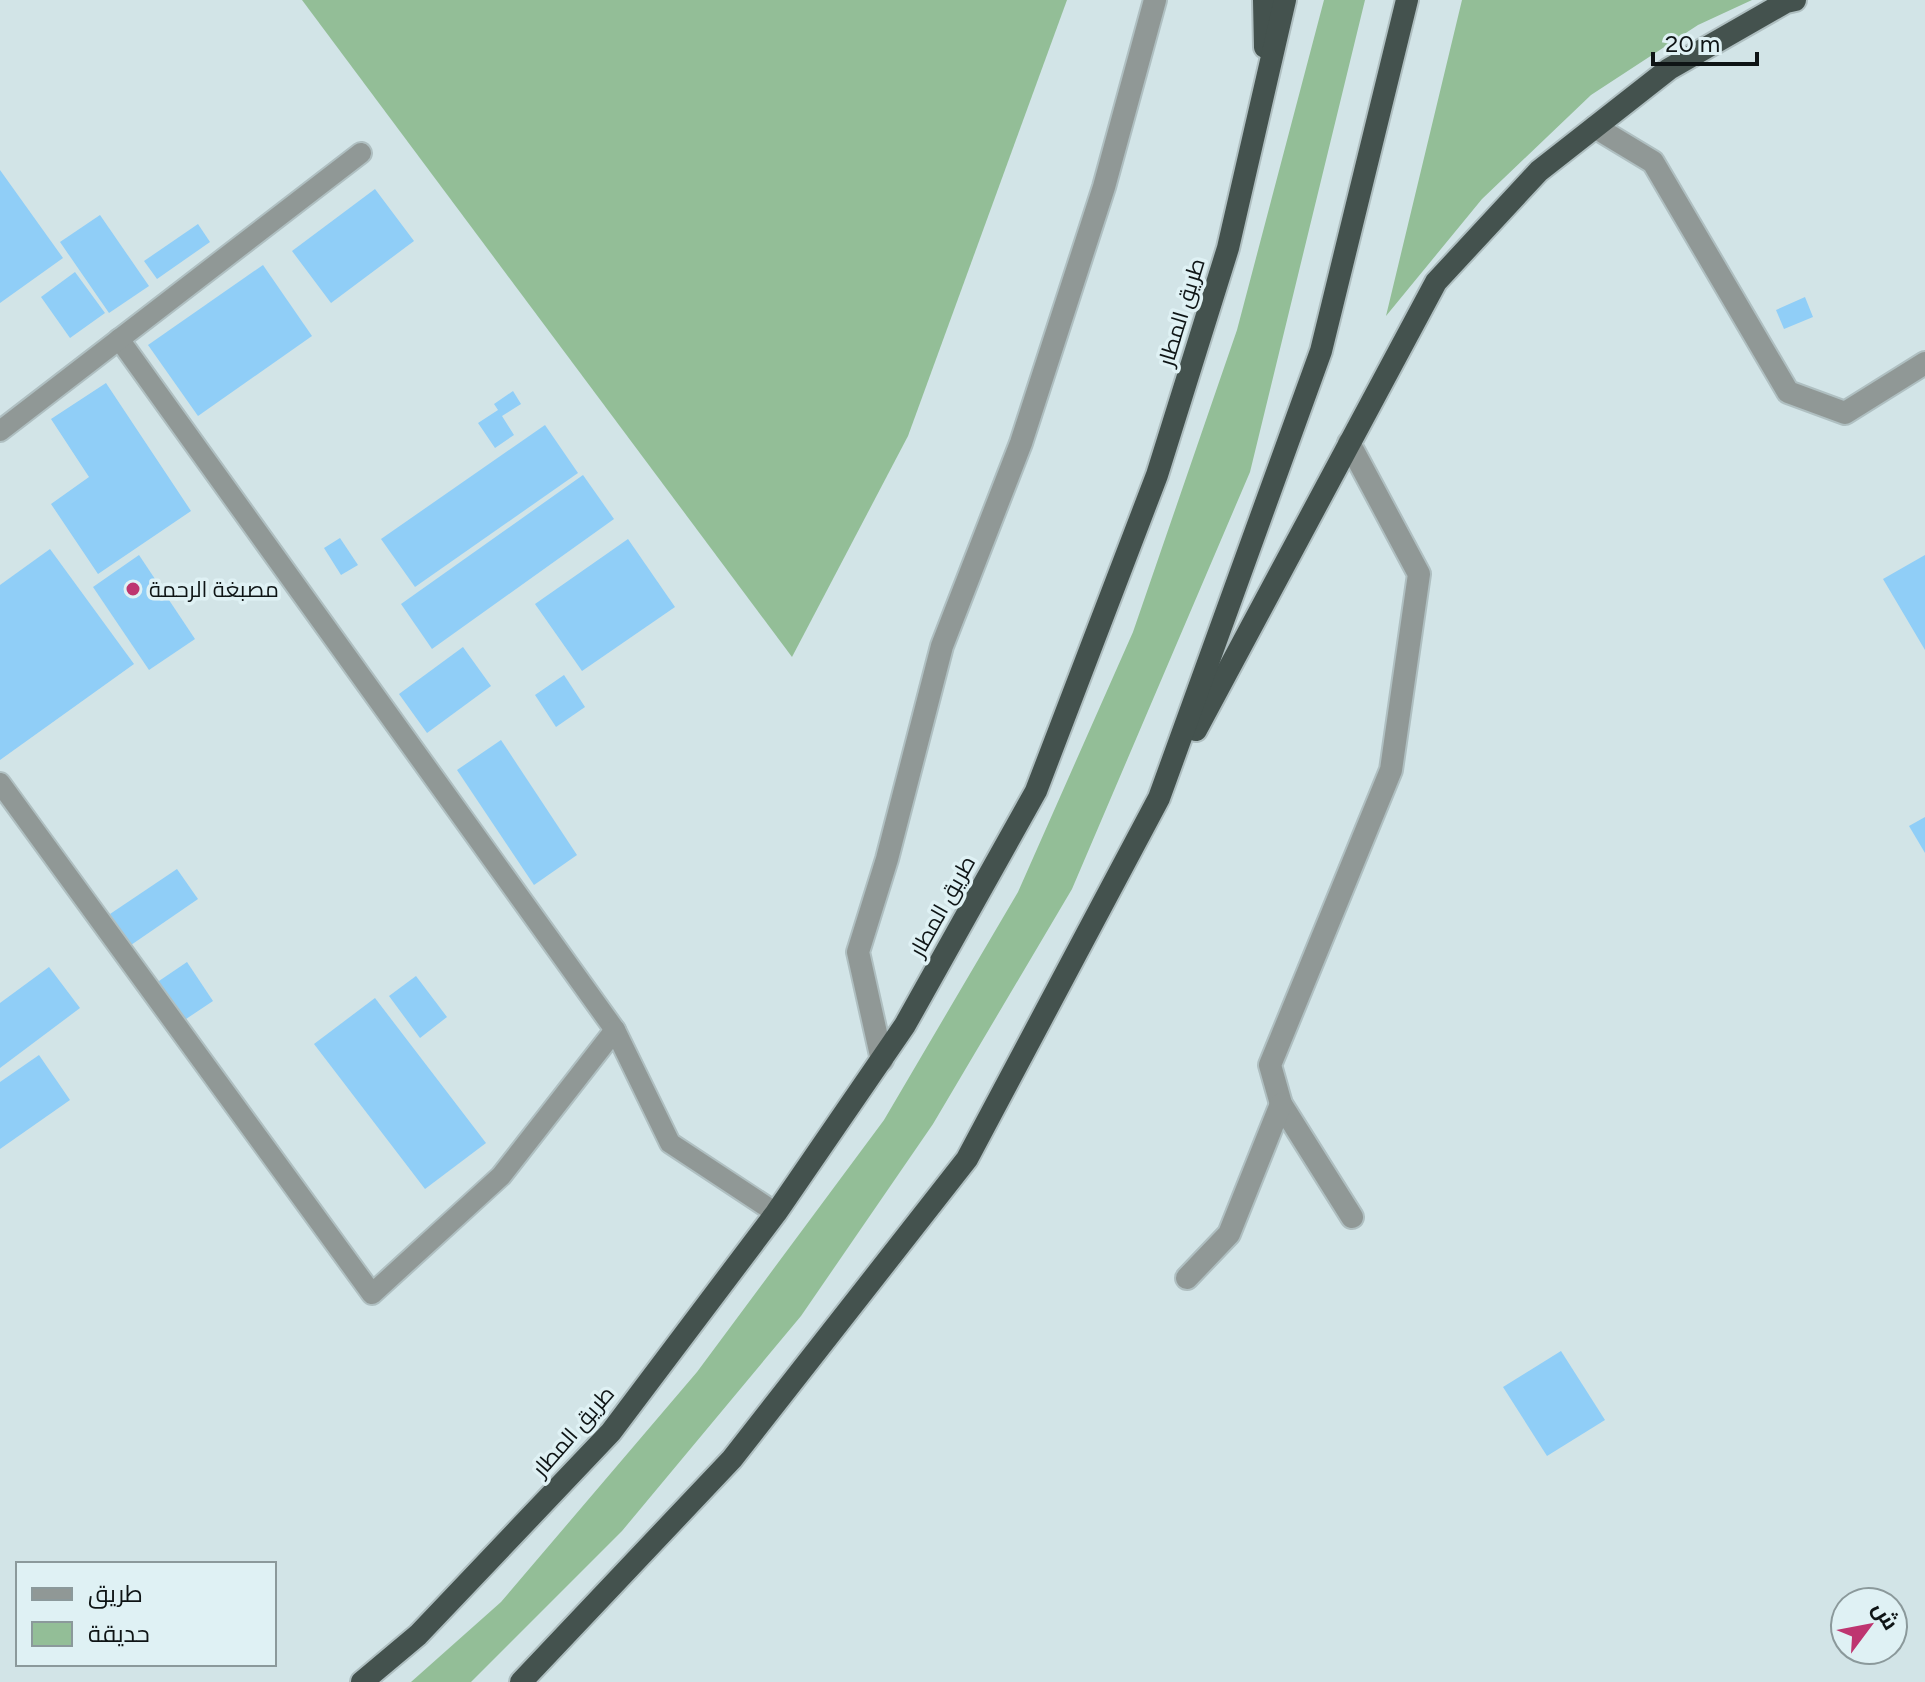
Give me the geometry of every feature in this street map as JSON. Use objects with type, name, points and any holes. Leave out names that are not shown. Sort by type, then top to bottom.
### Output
[{"type":"highway","points":[[1264,0],[1265,82]]},
{"type":"highway","name":"طريق المطار","points":[[362,1682],[418,1635],[611,1432],[776,1213],[882,1060],[905,1025],[1036,791],[1157,475],[1228,248],[1285,0]]},
{"type":"highway","points":[[1159,798],[1321,351],[1407,0]]},
{"type":"highway","points":[[521,1682],[732,1459],[967,1159],[1436,282],[1539,171],[1595,127],[1669,69],[1786,2],[1795,0]]},
{"type":"street","points":[[882,1060],[858,952],[887,859],[942,646],[1026,428],[1104,187],[1155,0]]},
{"type":"street","points":[[1595,127],[1653,162],[1788,392],[1845,413],[1925,363]]},
{"type":"street","points":[[1349,443],[1419,574],[1391,770],[1270,1065],[1281,1104],[1352,1217]]},
{"type":"street","points":[[1187,1278],[1229,1234],[1281,1104]]},
{"type":"lane","points":[[0,431],[361,153]]},
{"type":"lane","points":[[119,339],[615,1030],[670,1143],[776,1213]]},
{"type":"lane","points":[[0,783],[372,1294],[501,1176],[615,1030]]},
{"type":"green space","points":[[302,0],[1067,0],[908,436],[792,657]]},
{"type":"green space","points":[[1324,0],[1365,0],[1250,472],[1072,889],[933,1124],[801,1316],[622,1531],[471,1682],[411,1682],[501,1602],[697,1372],[884,1120],[1018,892],[1133,632],[1237,330]]},
{"type":"green space","points":[[1462,0],[1752,0],[1698,25],[1591,95],[1482,199],[1386,316]]},
{"type":"building","points":[[0,170],[63,258],[0,303]]},
{"type":"building","points":[[375,189],[414,241],[331,303],[292,251]]},
{"type":"building","points":[[100,215],[149,286],[109,313],[60,242]]},
{"type":"building","points":[[198,224],[210,242],[157,279],[144,261]]},
{"type":"building","points":[[263,265],[312,336],[198,416],[148,345]]},
{"type":"building","points":[[75,272],[105,313],[70,338],[41,297]]},
{"type":"building","points":[[1805,297],[1813,317],[1784,329],[1776,310]]},
{"type":"building","points":[[106,383],[191,511],[98,574],[51,504],[89,477],[51,419]]},
{"type":"building","points":[[513,391],[521,404],[502,416],[514,435],[495,448],[478,423],[498,410],[494,404]]},
{"type":"building","points":[[545,425],[578,473],[415,587],[381,539]]},
{"type":"building","points":[[583,475],[614,519],[432,649],[401,604]]},
{"type":"building","points":[[340,538],[358,565],[341,575],[324,548]]},
{"type":"building","points":[[628,539],[675,607],[582,671],[535,604]]},
{"type":"building","points":[[50,549],[134,664],[0,760],[0,585]]},
{"type":"building","points":[[139,555],[195,639],[149,670],[93,587]]},
{"type":"building","points":[[1925,555],[1925,650],[1883,579]]},
{"type":"building","points":[[463,647],[491,686],[427,733],[399,694]]},
{"type":"building","points":[[564,675],[585,707],[556,727],[535,695]]},
{"type":"building","points":[[501,740],[577,855],[534,885],[457,770]]},
{"type":"building","points":[[1925,817],[1925,853],[1909,826]]},
{"type":"building","points":[[177,869],[198,899],[131,945],[110,914]]},
{"type":"building","points":[[187,962],[213,1001],[183,1021],[156,983]]},
{"type":"building","points":[[49,967],[80,1008],[0,1068],[0,1003]]},
{"type":"building","points":[[416,976],[447,1017],[420,1038],[389,996]]},
{"type":"building","points":[[375,998],[486,1143],[425,1189],[314,1044]]},
{"type":"building","points":[[39,1055],[70,1100],[0,1149],[0,1082]]},
{"type":"building","points":[[1561,1351],[1605,1420],[1547,1456],[1503,1387]]},
{"type":"place","name":"مصبغة الرحمة","points":[[133,589]]}]
